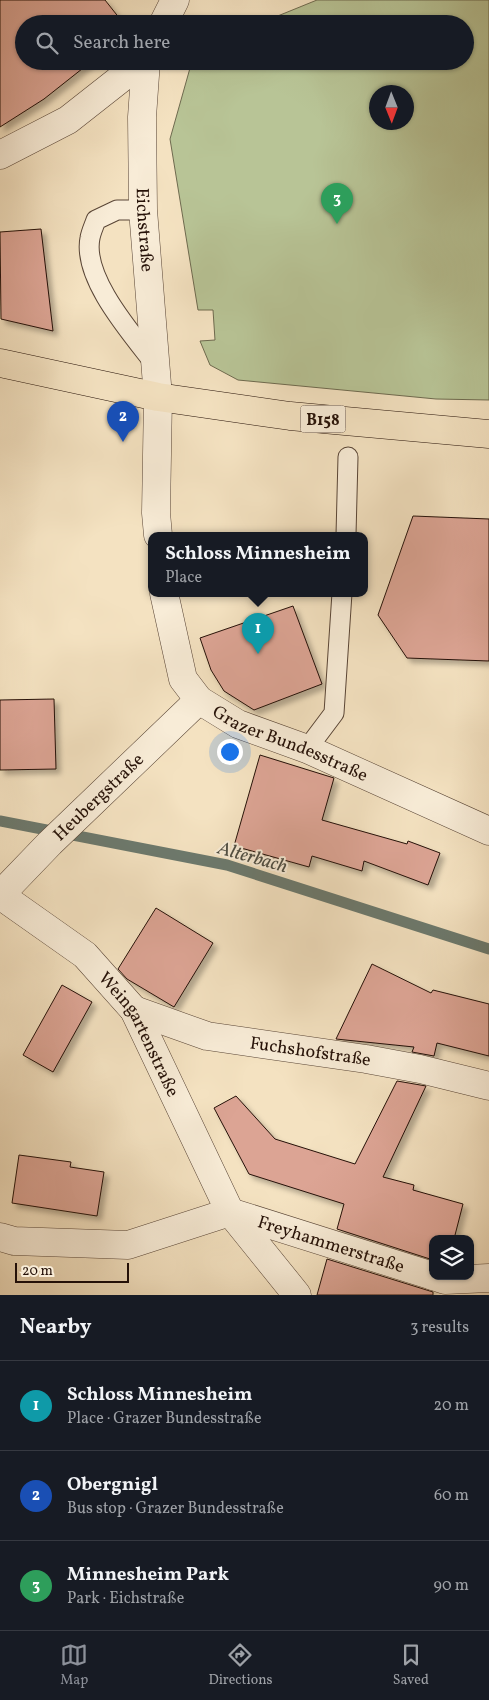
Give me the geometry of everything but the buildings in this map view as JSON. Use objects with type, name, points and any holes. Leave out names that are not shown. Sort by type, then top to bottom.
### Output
[{"type":"main road","name":"B158","points":[[0,363],[158,397],[290,416],[489,434]]},
{"type":"street","points":[[168,15],[175,0]]},
{"type":"street","name":"Eichstraße","points":[[0,155],[68,120],[133,70]]},
{"type":"street","name":"Eichstraße","points":[[145,70],[142,118],[143,210],[158,397]]},
{"type":"street","points":[[158,397],[156,513],[158,532]]},
{"type":"street","name":"Grazer Bundesstraße","points":[[165,597],[183,679],[199,700],[238,724],[307,749],[489,831]]},
{"type":"street","name":"Heubergstraße","points":[[0,895],[50,842],[199,700]]},
{"type":"street","name":"Weingartenstraße","points":[[0,895],[85,955],[134,1010],[230,1212],[297,1295]]},
{"type":"street","name":"Fuchshofstraße","points":[[134,1010],[207,1036],[411,1067],[489,1086]]},
{"type":"street","points":[[0,1237],[14,1241],[128,1245],[230,1212]]},
{"type":"street","name":"Freyhammerstraße","points":[[230,1212],[429,1275]]},
{"type":"street","name":"Freyhammerstraße","points":[[474,1279],[489,1278]]},
{"type":"lane","points":[[143,210],[117,210],[96,220],[89,240],[91,262],[106,301],[155,365]]},
{"type":"lane","points":[[346,532],[348,457]]},
{"type":"lane","points":[[307,749],[334,713],[342,597]]},
{"type":"green space","points":[[317,0],[489,0],[489,400],[436,399],[238,380],[210,365],[200,341],[215,340],[213,310],[198,310],[170,139],[189,70],[474,70],[474,15],[280,15]]},
{"type":"waterway","name":"Alterbach","points":[[0,821],[227,865],[489,949]]},
{"type":"place","name":"Minnesheim Park","points":[[337,224]]},
{"type":"place","name":"Obergnigl","points":[[123,442]]},
{"type":"place","name":"Schloss Minnesheim","points":[[258,654]]}]
